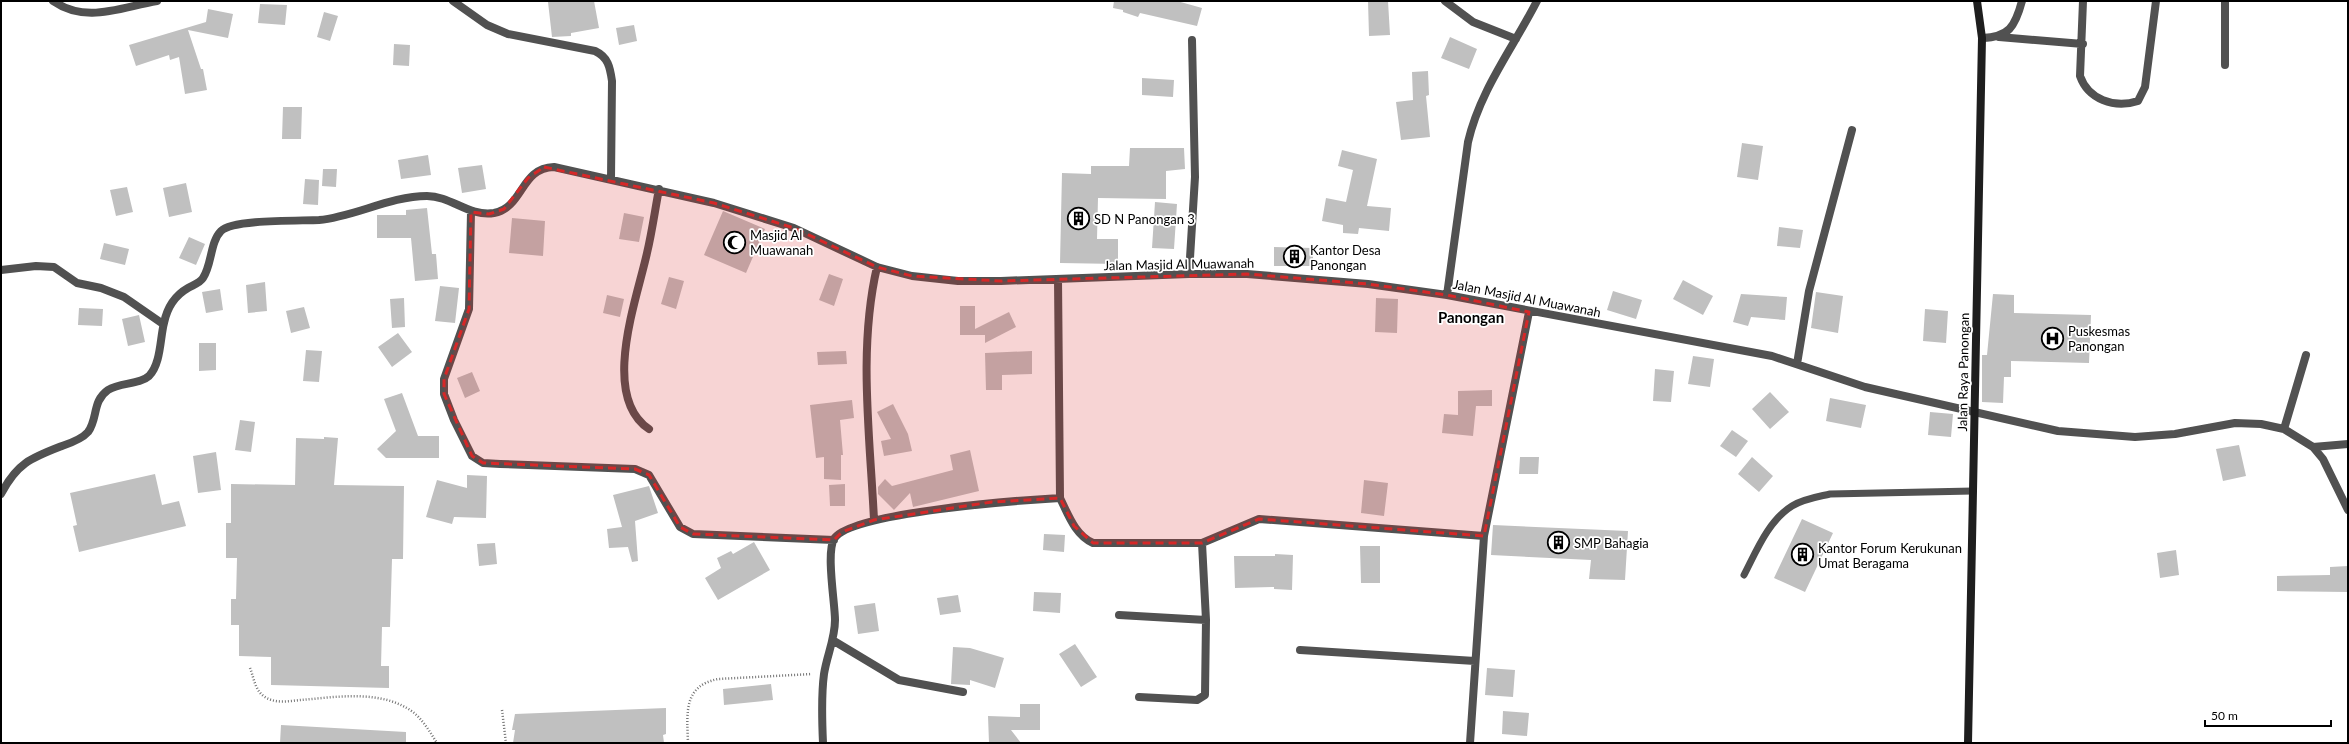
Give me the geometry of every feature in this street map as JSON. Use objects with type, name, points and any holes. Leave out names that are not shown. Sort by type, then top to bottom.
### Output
[{"type":"main road","name":"Jalan Raya Panongan","points":[[1968,743],[1982,38],[1978,1]]},
{"type":"street","points":[[53,1],[74,11],[88,13],[157,1]]},
{"type":"street","points":[[453,1],[487,24],[508,34],[595,51],[606,59],[610,67],[612,81],[611,179]]},
{"type":"street","points":[[1445,1],[1473,22],[1516,39]]},
{"type":"street","points":[[1447,295],[1468,142],[1473,120],[1486,91],[1537,1]]},
{"type":"street","points":[[1999,37],[2011,28],[2018,14],[2022,1]]},
{"type":"street","points":[[2083,1],[2083,44],[2080,76],[2087,91],[2093,96],[2114,103],[2131,104],[2138,101],[2145,87],[2156,1]]},
{"type":"street","points":[[2225,1],[2225,65]]},
{"type":"street","points":[[1982,38],[1999,37],[2083,44]]},
{"type":"street","points":[[1189,274],[1195,177],[1192,40]]},
{"type":"street","points":[[1797,364],[1809,291],[1838,177],[1852,130]]},
{"type":"street","name":"Jalan Masjid Al Muawanah","points":[[471,212],[489,214],[504,209],[512,204],[528,178],[544,167],[554,167],[659,189],[714,203],[794,228],[878,267],[912,276],[958,281],[1189,274],[1247,274],[1368,284],[1447,295],[1528,312],[1765,355],[1797,364],[1829,377],[1865,387],[2058,431],[2097,436],[2135,437],[2174,434],[2235,423],[2260,424],[2284,428],[2313,447],[2323,459],[2348,510]]},
{"type":"street","points":[[649,429],[640,423],[632,412],[629,400],[625,380],[626,336],[648,252],[659,189]]},
{"type":"street","points":[[1,494],[12,475],[26,461],[71,442],[87,432],[91,426],[95,406],[105,392],[113,387],[148,377],[155,365],[163,324],[175,298],[202,281],[210,266],[217,238],[221,231],[239,224],[322,219],[416,197],[443,198],[471,212],[468,309],[444,379],[444,394],[454,420],[472,456],[483,463],[494,464],[635,469],[649,475],[680,527],[693,534],[834,540]]},
{"type":"street","points":[[1,270],[36,266],[54,267],[77,283],[101,288],[124,297],[163,324]]},
{"type":"street","points":[[874,520],[866,345],[870,297],[878,267]]},
{"type":"street","points":[[1058,279],[1060,498],[1074,526],[1088,540],[1093,542],[1202,543],[1260,519],[1484,536]]},
{"type":"street","points":[[1470,743],[1484,536],[1528,312]]},
{"type":"street","points":[[2284,428],[2306,355]]},
{"type":"street","points":[[2313,447],[2348,444]]},
{"type":"street","points":[[823,743],[824,674],[834,641],[835,622],[831,554],[834,540],[842,532],[874,520],[992,502],[1060,498]]},
{"type":"street","points":[[1139,697],[1197,700],[1205,696],[1206,620],[1202,543]]},
{"type":"street","points":[[1119,615],[1206,620]]},
{"type":"street","points":[[834,641],[900,680],[963,692]]},
{"type":"street","points":[[1300,650],[1475,661]]},
{"type":"lane","points":[[1744,575],[1757,549],[1776,520],[1792,506],[1811,498],[1830,494],[1973,491]]},
{"type":"path","points":[[250,668],[257,690],[265,697],[279,702],[358,696],[379,698],[401,705],[420,718],[437,743]]},
{"type":"path","points":[[688,743],[687,718],[689,702],[698,687],[707,681],[718,678],[824,674]]},
{"type":"path","points":[[502,710],[506,743]]},
{"type":"highlighted area","points":[[544,167],[714,203],[794,228],[877,267],[912,276],[1001,281],[1247,274],[1368,284],[1447,295],[1529,312],[1484,536],[1259,519],[1202,543],[1093,543],[1074,526],[1060,498],[992,502],[874,520],[842,532],[834,540],[693,534],[680,527],[649,475],[635,469],[483,463],[472,456],[444,394],[444,379],[469,309],[471,212],[489,214],[504,209],[528,178]]},
{"type":"building","points":[[594,1],[599,28],[571,33],[571,36],[552,37],[548,2]]},
{"type":"building","points":[[1114,1],[1177,1],[1202,8],[1197,26],[1140,13],[1138,17],[1123,12],[1123,10],[1113,8]]},
{"type":"building","points":[[1368,1],[1388,1],[1390,35],[1369,36]]},
{"type":"building","points":[[260,4],[287,5],[285,25],[258,23]]},
{"type":"building","points":[[208,9],[233,14],[228,38],[188,30],[201,69],[203,69],[207,90],[185,94],[179,57],[170,60],[169,55],[136,66],[129,45],[206,22]]},
{"type":"building","points":[[324,12],[338,16],[330,41],[317,37]]},
{"type":"building","points":[[634,25],[637,41],[619,45],[616,28]]},
{"type":"building","points":[[1450,37],[1477,49],[1469,69],[1441,58]]},
{"type":"building","points":[[394,44],[410,45],[409,66],[393,65]]},
{"type":"building","points":[[1428,71],[1429,95],[1426,96],[1430,137],[1401,140],[1396,102],[1413,100],[1412,72]]},
{"type":"building","points":[[1142,78],[1174,80],[1173,97],[1142,95]]},
{"type":"building","points":[[283,107],[302,107],[301,139],[282,139]]},
{"type":"building","points":[[1742,143],[1763,146],[1758,180],[1737,177]]},
{"type":"building","name":"SD N Panongan 3","points":[[1130,148],[1184,148],[1185,169],[1166,171],[1166,199],[1098,198],[1097,239],[1118,239],[1118,264],[1060,263],[1062,173],[1091,174],[1091,166],[1129,166]]},
{"type":"building","points":[[1342,150],[1377,159],[1367,206],[1391,208],[1389,231],[1359,228],[1358,234],[1343,233],[1343,225],[1322,221],[1326,198],[1346,202],[1353,170],[1338,166]]},
{"type":"building","points":[[428,155],[431,175],[401,179],[398,160]]},
{"type":"building","points":[[482,165],[486,189],[462,193],[458,168]]},
{"type":"building","points":[[323,169],[337,169],[336,187],[322,186]]},
{"type":"building","points":[[305,179],[319,180],[318,205],[303,204]]},
{"type":"building","points":[[186,183],[192,212],[169,217],[163,188]]},
{"type":"building","points":[[127,187],[133,212],[116,216],[110,190]]},
{"type":"building","points":[[1155,202],[1177,204],[1174,249],[1152,248]]},
{"type":"building","points":[[427,208],[432,254],[436,254],[438,279],[415,281],[411,238],[377,238],[377,215],[406,215],[406,210]]},
{"type":"building","name":"Masjid Al Muawanah","points":[[723,211],[765,229],[746,273],[704,255]]},
{"type":"building","points":[[624,213],[644,217],[639,242],[619,239]]},
{"type":"building","points":[[512,218],[545,221],[543,256],[509,253]]},
{"type":"building","points":[[1779,227],[1803,230],[1800,248],[1777,246]]},
{"type":"building","points":[[189,237],[205,244],[196,265],[179,258]]},
{"type":"building","points":[[104,243],[129,249],[125,265],[100,259]]},
{"type":"building","name":"Kantor Desa Panongan","points":[[1274,247],[1313,248],[1313,266],[1274,266]]},
{"type":"building","points":[[829,274],[843,279],[834,306],[819,300]]},
{"type":"building","points":[[669,277],[684,281],[676,309],[661,304]]},
{"type":"building","points":[[1683,280],[1713,296],[1703,315],[1673,299]]},
{"type":"building","points":[[265,282],[267,311],[248,313],[246,285]]},
{"type":"building","points":[[440,286],[459,288],[455,323],[435,321]]},
{"type":"building","points":[[220,289],[223,310],[206,313],[202,292]]},
{"type":"building","points":[[1613,291],[1642,300],[1636,319],[1607,310]]},
{"type":"building","points":[[1816,292],[1843,296],[1838,333],[1811,328]]},
{"type":"building","points":[[1741,294],[1787,297],[1785,320],[1751,317],[1748,326],[1733,322]]},
{"type":"building","points":[[1993,294],[2014,295],[2014,313],[2091,315],[2089,363],[2011,361],[2011,377],[2004,377],[2003,403],[1982,402],[1982,355],[1987,355]]},
{"type":"building","points":[[607,295],[624,299],[620,317],[603,313]]},
{"type":"building","points":[[404,298],[405,327],[392,328],[390,299]]},
{"type":"building","points":[[1376,298],[1398,299],[1397,333],[1375,332]]},
{"type":"building","points":[[960,306],[975,306],[975,329],[1009,312],[1016,327],[985,343],[985,335],[960,335]]},
{"type":"building","points":[[304,307],[310,328],[291,333],[286,311]]},
{"type":"building","points":[[79,308],[103,309],[102,326],[78,325]]},
{"type":"building","points":[[1925,309],[1948,311],[1946,343],[1923,341]]},
{"type":"building","points":[[139,315],[145,342],[128,346],[122,319]]},
{"type":"building","points":[[398,333],[412,352],[392,367],[378,347]]},
{"type":"building","points":[[199,343],[216,343],[216,370],[199,371]]},
{"type":"building","points":[[306,350],[322,351],[319,382],[303,381]]},
{"type":"building","points":[[846,351],[847,364],[818,365],[817,352]]},
{"type":"building","points":[[1032,351],[1032,374],[1002,375],[1002,390],[986,390],[985,353]]},
{"type":"building","points":[[1693,356],[1714,359],[1710,387],[1688,384]]},
{"type":"building","points":[[1655,369],[1674,371],[1671,402],[1653,401]]},
{"type":"building","points":[[472,372],[480,391],[465,398],[457,378]]},
{"type":"building","points":[[1492,390],[1492,406],[1476,406],[1473,436],[1442,433],[1444,414],[1458,415],[1458,391]]},
{"type":"building","points":[[1770,392],[1789,412],[1770,429],[1752,409]]},
{"type":"building","points":[[402,393],[418,436],[439,436],[439,458],[386,458],[377,449],[396,431],[384,399]]},
{"type":"building","points":[[1830,398],[1866,405],[1861,428],[1826,421]]},
{"type":"building","points":[[852,400],[854,418],[840,420],[843,455],[841,455],[841,480],[824,479],[824,457],[816,458],[810,405]]},
{"type":"building","points":[[893,404],[908,434],[912,451],[884,456],[881,441],[891,439],[877,412]]},
{"type":"building","points":[[1930,412],[1953,414],[1951,437],[1928,435]]},
{"type":"building","points":[[240,420],[255,422],[251,452],[235,450]]},
{"type":"building","points":[[1732,430],[1748,441],[1736,457],[1720,446]]},
{"type":"building","points":[[324,437],[338,438],[334,485],[404,486],[403,559],[392,559],[390,627],[382,627],[381,666],[389,666],[389,688],[271,685],[271,657],[239,656],[239,625],[231,625],[231,599],[236,599],[237,558],[226,558],[226,523],[231,523],[231,484],[295,485],[296,438],[324,439]]},
{"type":"building","points":[[2239,445],[2246,476],[2223,481],[2216,449]]},
{"type":"building","points":[[970,450],[979,491],[913,507],[910,493],[894,510],[878,494],[878,487],[885,479],[892,486],[953,470],[950,455]]},
{"type":"building","points":[[216,452],[221,490],[198,493],[193,456]]},
{"type":"building","points":[[1520,457],[1539,457],[1538,474],[1519,474]]},
{"type":"building","points":[[1752,457],[1773,476],[1759,492],[1738,474]]},
{"type":"building","points":[[155,474],[162,505],[179,501],[186,526],[79,552],[73,526],[77,525],[70,493]]},
{"type":"building","points":[[467,475],[487,476],[486,518],[454,517],[452,524],[426,517],[437,480],[467,488]]},
{"type":"building","points":[[1364,480],[1388,483],[1384,516],[1361,513]]},
{"type":"building","points":[[845,484],[845,506],[830,506],[829,485]]},
{"type":"building","points":[[649,486],[658,513],[635,521],[638,561],[632,562],[628,547],[609,548],[607,529],[622,527],[613,495]]},
{"type":"building","name":"Kantor Forum Kerukunan Umat Beragama","points":[[1802,519],[1833,533],[1805,592],[1774,578]]},
{"type":"building","name":"SMP Bahagia","points":[[1493,525],[1628,531],[1625,580],[1589,579],[1591,560],[1491,555]]},
{"type":"building","points":[[1044,534],[1065,535],[1064,552],[1043,550]]},
{"type":"building","points":[[754,542],[770,570],[718,600],[705,578],[721,568],[717,558],[731,551],[733,554]]},
{"type":"building","points":[[495,543],[497,564],[479,566],[477,544]]},
{"type":"building","points":[[1360,546],[1380,546],[1380,583],[1361,583]]},
{"type":"building","points":[[2176,550],[2179,575],[2160,578],[2157,553]]},
{"type":"building","points":[[1275,554],[1293,555],[1292,590],[1274,589],[1274,587],[1235,588],[1234,556],[1275,556]]},
{"type":"building","points":[[2348,566],[2348,592],[2277,591],[2277,576],[2330,575],[2330,567]]},
{"type":"building","points":[[1034,592],[1061,593],[1060,613],[1033,611]]},
{"type":"building","points":[[958,595],[961,612],[940,615],[937,598]]},
{"type":"building","points":[[875,603],[879,631],[858,634],[854,606]]},
{"type":"building","points":[[1075,644],[1097,677],[1081,687],[1059,654]]},
{"type":"building","points":[[953,647],[970,648],[1004,658],[995,688],[970,680],[970,685],[951,684]]},
{"type":"building","points":[[1487,668],[1515,670],[1513,697],[1485,695]]},
{"type":"building","points":[[771,684],[773,700],[724,705],[723,689]]},
{"type":"building","points":[[1020,704],[1040,704],[1040,730],[1011,730],[1021,743],[989,743],[988,716],[1020,717]]},
{"type":"building","points":[[666,708],[666,734],[663,735],[664,743],[513,743],[515,730],[512,730],[515,714]]},
{"type":"building","points":[[1503,711],[1529,713],[1527,736],[1502,734]]},
{"type":"building","points":[[281,725],[406,732],[406,743],[280,743]]},
{"type":"place","name":"SD N Panongan 3","points":[[1079,219]]},
{"type":"place","name":"Masjid Al Muawanah","points":[[735,242]]},
{"type":"place","name":"Kantor Desa Panongan","points":[[1294,257]]},
{"type":"place","name":"Puskesmas Panongan","points":[[2053,338]]},
{"type":"place","name":"SMP Bahagia","points":[[1559,543]]},
{"type":"place","name":"Kantor Forum Kerukunan Umat Beragama","points":[[1803,555]]},
{"type":"district","name":"Panongan","points":[[1471,318]]}]
